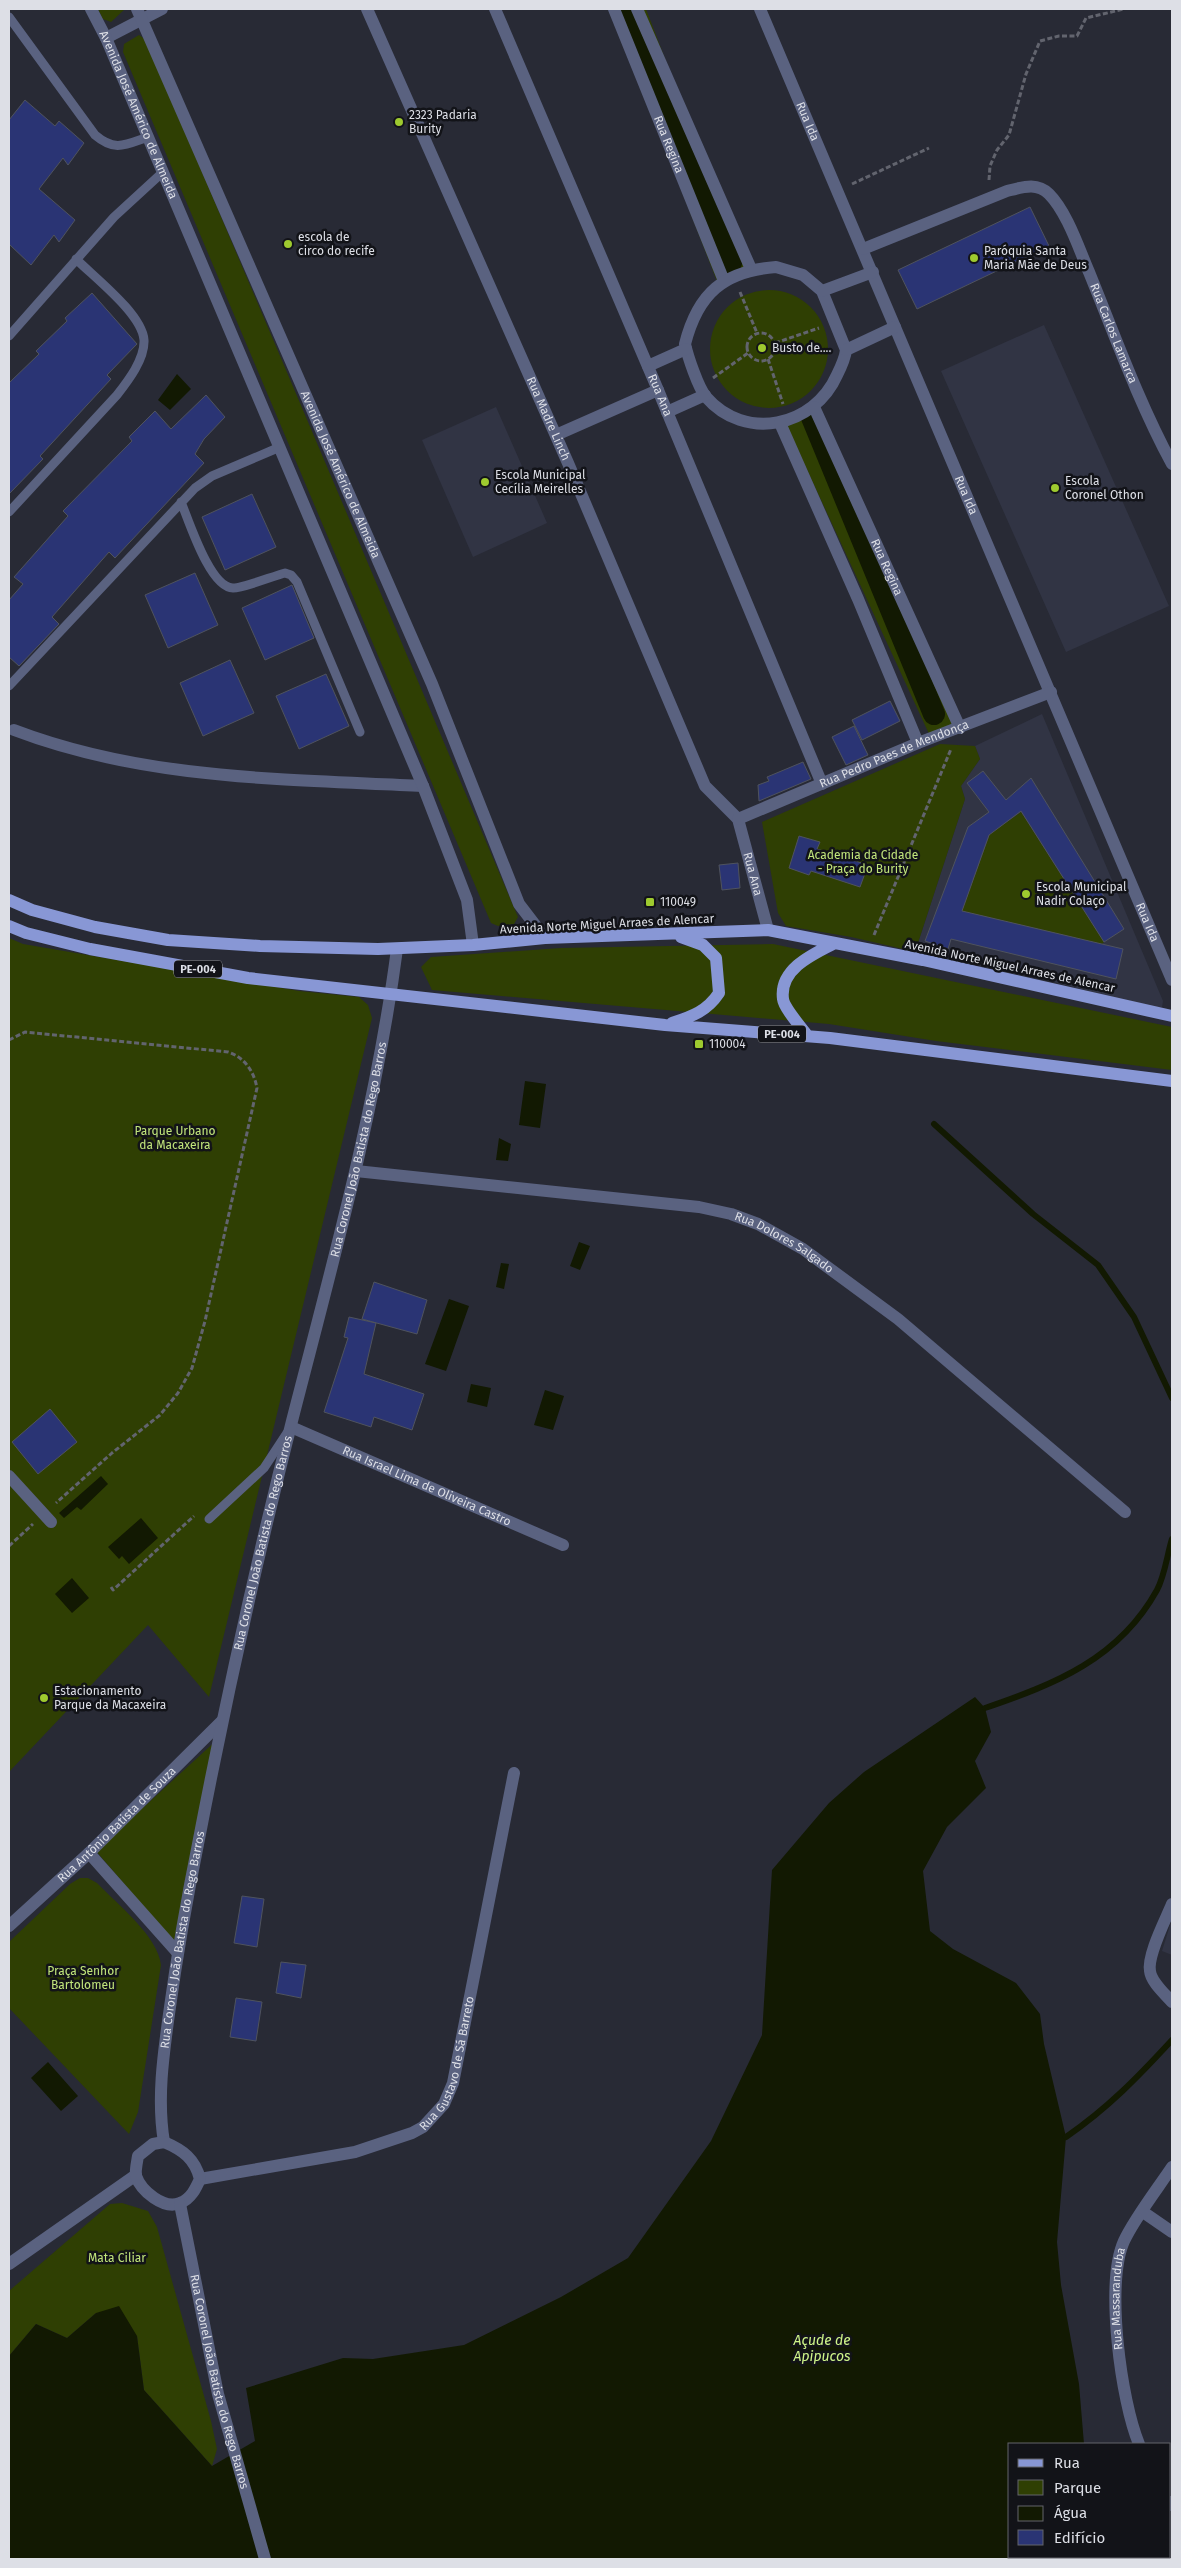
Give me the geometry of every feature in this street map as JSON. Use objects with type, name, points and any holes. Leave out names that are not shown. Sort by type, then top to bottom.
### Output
[{"type":"main road","name":"Avenida Norte Miguel Arraes de Alencar","points":[[9,900],[32,910],[95,927],[168,940],[260,946],[397,948],[473,945],[545,938],[676,935],[768,930],[868,949],[1172,1016]]},
{"type":"main road","name":"PE-004","points":[[9,926],[26,933],[90,949],[248,978],[665,1025],[806,1035],[1172,1081]]},
{"type":"main road","points":[[665,1025],[698,1015],[711,1005],[719,993],[716,958],[703,945],[676,935]]},
{"type":"main road","points":[[806,1035],[783,1001],[784,984],[792,969],[835,943]]},
{"type":"street","name":"Avenida José Américo de Almeida","points":[[91,9],[106,38],[423,786],[467,900],[473,945]]},
{"type":"street","points":[[106,38],[139,13],[162,9]]},
{"type":"street","name":"Rua Madre Linch","points":[[367,9],[399,77],[556,435],[705,786],[738,820]]},
{"type":"street","name":"Rua Ana","points":[[495,9],[648,366],[822,784]]},
{"type":"street","name":"Rua Regina","points":[[614,9],[724,281]]},
{"type":"street","name":"Rua Regina","points":[[637,9],[751,269]]},
{"type":"street","name":"Rua Ida","points":[[760,9],[1172,980]]},
{"type":"street","name":"Avenida José Américo de Almeida","points":[[139,13],[432,684],[519,904],[545,938]]},
{"type":"street","name":"Rua Carlos Lamarca","points":[[863,248],[988,198],[1024,186],[1038,186],[1049,193],[1058,204],[1172,464]]},
{"type":"street","points":[[776,267],[803,274],[822,291],[846,350],[845,357],[831,389],[814,407],[800,416],[783,417],[762,424],[740,420],[721,410],[705,396],[685,344],[695,313],[708,295],[724,281],[751,269],[776,267]]},
{"type":"street","points":[[822,291],[873,272]]},
{"type":"street","points":[[846,350],[895,327]]},
{"type":"street","points":[[648,366],[686,349]]},
{"type":"street","points":[[556,435],[658,390]]},
{"type":"street","points":[[667,412],[705,396]]},
{"type":"street","name":"Rua Regina","points":[[814,407],[960,728]]},
{"type":"street","points":[[783,417],[918,743]]},
{"type":"street","name":"Rua Pedro Paes de Mendonça","points":[[738,820],[918,743],[1051,692]]},
{"type":"street","points":[[14,730],[54,745],[94,756],[195,773],[242,778],[423,786]]},
{"type":"street","name":"Rua Ana","points":[[738,820],[768,930]]},
{"type":"street","name":"Rua Coronel João Batista do Rego Barros","points":[[164,2142],[160,2109],[177,1952],[222,1721],[291,1426],[356,1171],[391,995],[397,948]]},
{"type":"street","name":"Rua Dolores Salgado","points":[[356,1171],[699,1208],[730,1214],[758,1224],[803,1249],[898,1320],[1125,1512]]},
{"type":"street","name":"Rua Israel Lima de Oliveira Castro","points":[[291,1426],[563,1545]]},
{"type":"street","points":[[9,1476],[47,1518]]},
{"type":"street","name":"Rua Antônio Batista de Souza","points":[[9,1926],[89,1853],[222,1721]]},
{"type":"street","name":"Rua Gustavo de Sá Barreto","points":[[200,2179],[355,2152],[423,2127],[444,2104],[452,2083],[514,1773]]},
{"type":"street","points":[[89,1853],[177,1952]]},
{"type":"street","points":[[1172,1904],[1151,1959],[1150,1970],[1153,1979],[1172,2002]]},
{"type":"street","points":[[164,2142],[178,2148],[189,2156],[197,2167],[200,2179],[190,2196],[180,2204],[167,2204],[156,2199],[144,2189],[136,2175],[138,2156],[154,2144],[164,2142]]},
{"type":"street","name":"Rua Massaranduba","points":[[1139,2443],[1124,2386],[1115,2290],[1124,2241],[1172,2167]]},
{"type":"street","points":[[9,2264],[136,2175]]},
{"type":"street","name":"Rua Coronel João Batista do Rego Barros","points":[[180,2204],[218,2394],[264,2559]]},
{"type":"street","points":[[1143,2212],[1172,2232]]},
{"type":"lane","points":[[9,17],[95,135],[109,146],[118,147],[148,138]]},
{"type":"lane","points":[[9,336],[114,217],[163,172]]},
{"type":"lane","points":[[9,512],[117,395],[130,378],[144,342],[138,321],[76,259]]},
{"type":"lane","points":[[9,686],[181,502],[212,476],[280,447]]},
{"type":"lane","points":[[181,502],[211,572],[220,582],[232,588],[285,573],[291,574],[297,582],[360,732]]},
{"type":"lane","points":[[209,1519],[264,1468],[291,1426]]},
{"type":"path","points":[[988,198],[990,166],[997,150],[1009,135],[1026,74],[1040,41],[1059,36],[1077,36],[1086,18],[1124,9]]},
{"type":"path","points":[[838,190],[930,148]]},
{"type":"path","points":[[739,290],[757,333]]},
{"type":"path","points":[[774,343],[821,328]]},
{"type":"path","points":[[757,333],[770,336],[774,343],[774,352],[768,359],[754,360],[748,353],[747,342],[757,333]]},
{"type":"path","points":[[712,379],[748,353]]},
{"type":"path","points":[[768,359],[783,417]]},
{"type":"path","points":[[868,949],[960,728]]},
{"type":"path","points":[[9,1040],[25,1032],[228,1052],[244,1061],[256,1080],[257,1088],[205,1321],[192,1368],[178,1394],[160,1415],[112,1453],[47,1518],[9,1546]]},
{"type":"path","points":[[110,1587],[113,1590],[201,1510]]},
{"type":"shaded area","name":"Escola Coronel Othon","points":[[1044,325],[1169,606],[1066,652],[941,371]]},
{"type":"shaded area","name":"Escola Municipal Cecília Meirelles","points":[[496,407],[547,523],[473,557],[422,440]]},
{"type":"shaded area","name":"Escola Municipal Nadir Colaço","points":[[1042,714],[1163,1001],[1162,1007],[1153,1008],[917,946],[965,799],[961,786],[980,759],[975,746]]},
{"type":"shaded area","points":[[1172,1919],[1172,1955],[1162,1951]]},
{"type":"green space","points":[[98,9],[125,9],[111,22],[103,19]]},
{"type":"green space","points":[[611,9],[646,9],[746,270],[718,284]]},
{"type":"green space","points":[[139,35],[146,40],[518,917],[514,924],[498,926],[491,923],[123,52],[124,44]]},
{"type":"green space","points":[[769,290],[792,294],[811,307],[824,326],[828,349],[824,372],[811,391],[792,404],[769,408],[746,404],[727,391],[714,372],[710,349],[714,326],[727,307],[746,294]]},
{"type":"green space","points":[[813,408],[956,727],[930,736],[785,422]]},
{"type":"green space","name":"Academia da Cidade - Praça do Burity","points":[[940,744],[975,746],[980,759],[961,786],[965,799],[917,946],[912,951],[851,937],[786,926],[778,913],[762,822]]},
{"type":"green space","points":[[1021,812],[1104,942],[1102,944],[962,911],[990,834]]},
{"type":"green space","name":"Parque Urbano da Macaxeira","points":[[9,938],[23,944],[299,991],[359,997],[368,1005],[372,1018],[209,1697],[148,1625],[9,1772]]},
{"type":"green space","points":[[773,944],[1172,1027],[1172,1070],[936,1041],[829,1024],[432,990],[421,967],[431,957],[561,948]]},
{"type":"green space","points":[[220,1737],[174,1942],[96,1851]]},
{"type":"green space","name":"Praça Senhor Bartolomeu","points":[[80,1878],[88,1878],[97,1883],[135,1921],[153,1943],[161,1965],[138,2112],[129,2134],[9,2008],[9,1942],[70,1884]]},
{"type":"green space","name":"Mata Ciliar","points":[[122,2203],[148,2211],[157,2227],[211,2421],[217,2449],[212,2466],[144,2390],[137,2336],[96,2313],[67,2338],[36,2324],[9,2356],[9,2291],[110,2204]]},
{"type":"water","points":[[177,374],[191,389],[170,410],[158,400]]},
{"type":"water","points":[[525,1081],[546,1084],[540,1128],[519,1125]]},
{"type":"water","points":[[499,1138],[511,1144],[508,1161],[496,1160]]},
{"type":"water","points":[[579,1242],[590,1246],[580,1270],[570,1266]]},
{"type":"water","points":[[501,1263],[509,1264],[504,1289],[496,1287]]},
{"type":"water","points":[[449,1299],[469,1306],[446,1371],[425,1364]]},
{"type":"water","points":[[471,1384],[491,1388],[487,1407],[467,1402]]},
{"type":"water","points":[[545,1390],[564,1396],[553,1430],[534,1425]]},
{"type":"water","points":[[101,1476],[108,1484],[81,1510],[77,1507],[64,1518],[59,1513]]},
{"type":"water","points":[[141,1518],[158,1538],[129,1564],[122,1556],[119,1559],[108,1547]]},
{"type":"water","points":[[72,1578],[89,1598],[72,1613],[55,1594]]},
{"type":"water","name":"Açude de Apipucos","points":[[975,1697],[985,1708],[991,1732],[975,1761],[986,1788],[947,1827],[923,1871],[930,1931],[953,1949],[1016,1983],[1040,2014],[1044,2044],[1066,2137],[1057,2242],[1061,2285],[1079,2384],[1084,2443],[1008,2443],[1008,2558],[1169,2559],[9,2559],[9,2356],[36,2324],[67,2338],[96,2313],[119,2306],[137,2336],[144,2390],[212,2466],[255,2441],[246,2388],[343,2358],[373,2359],[464,2345],[561,2297],[628,2258],[711,2141],[762,2035],[772,1870],[829,1803],[864,1772]]},
{"type":"water","points":[[48,2062],[78,2096],[61,2111],[31,2078]]},
{"type":"building","points":[[25,100],[55,126],[59,121],[84,143],[68,165],[63,158],[39,189],[75,220],[59,242],[54,235],[31,265],[9,244],[9,120]]},
{"type":"building","name":"Paróquia Santa Maria Mãe de Deus","points":[[1030,207],[1049,246],[917,309],[898,270]]},
{"type":"building","points":[[92,293],[137,344],[107,375],[111,379],[40,456],[43,459],[9,494],[9,383],[39,354],[36,351],[67,321],[65,318]]},
{"type":"building","points":[[206,395],[225,417],[204,439],[195,454],[204,463],[115,558],[109,552],[52,617],[59,624],[19,666],[9,657],[9,600],[23,584],[14,577],[68,516],[63,511],[132,441],[129,437],[155,411],[171,429]]},
{"type":"building","points":[[252,494],[276,547],[225,570],[202,517]]},
{"type":"building","points":[[195,573],[218,625],[168,648],[145,595]]},
{"type":"building","points":[[292,585],[314,638],[265,660],[242,608]]},
{"type":"building","points":[[230,660],[254,713],[203,736],[180,683]]},
{"type":"building","points":[[326,674],[349,726],[299,749],[276,696]]},
{"type":"building","points":[[890,701],[900,721],[862,740],[852,720]]},
{"type":"building","points":[[854,726],[868,755],[846,765],[832,737]]},
{"type":"building","points":[[803,762],[811,779],[759,801],[758,785],[769,781],[767,777]]},
{"type":"building","points":[[983,771],[1006,800],[1031,778],[1124,929],[1104,942],[1021,811],[989,835],[962,911],[1123,949],[1116,979],[951,939],[948,949],[925,941],[968,827],[989,812],[967,783]]},
{"type":"building","points":[[799,836],[820,842],[817,849],[868,865],[860,887],[811,871],[809,875],[789,868]]},
{"type":"building","points":[[738,863],[740,888],[722,890],[719,865]]},
{"type":"building","points":[[374,1282],[427,1300],[417,1334],[362,1319]]},
{"type":"building","points":[[349,1317],[376,1323],[364,1374],[424,1394],[412,1430],[374,1417],[371,1427],[324,1412],[348,1338],[344,1337]]},
{"type":"building","points":[[50,1409],[77,1442],[38,1474],[12,1442]]},
{"type":"building","points":[[242,1896],[264,1899],[257,1947],[234,1943]]},
{"type":"building","points":[[281,1962],[306,1965],[301,1998],[276,1993]]},
{"type":"building","points":[[236,1998],[262,2002],[256,2041],[230,2037]]},
{"type":"waterway","points":[[629,9],[731,263]]},
{"type":"waterway","points":[[811,415],[934,714]]},
{"type":"waterway","points":[[934,1124],[1033,1214],[1098,1265],[1134,1317],[1172,1398]]},
{"type":"waterway","points":[[985,1708],[1036,1689],[1083,1666],[1124,1634],[1142,1614],[1157,1590],[1172,1539]]},
{"type":"waterway","points":[[1066,2137],[1122,2092],[1172,2040]]},
{"type":"place","name":"2323 Padaria Burity","points":[[399,122]]},
{"type":"place","name":"escola de circo do recife","points":[[288,244]]},
{"type":"place","name":"Paróquia Santa Maria Mãe de Deus","points":[[974,258]]},
{"type":"place","name":"Busto de....","points":[[762,348]]},
{"type":"place","name":"Escola Municipal Cecília Meirelles","points":[[485,482]]},
{"type":"place","name":"Escola Coronel Othon","points":[[1055,488]]},
{"type":"place","name":"Escola Municipal Nadir Colaço","points":[[1026,894]]},
{"type":"place","name":"110049","points":[[650,902]]},
{"type":"place","name":"110004","points":[[699,1044]]},
{"type":"place","name":"Estacionamento Parque da Macaxeira","points":[[44,1698]]}]
